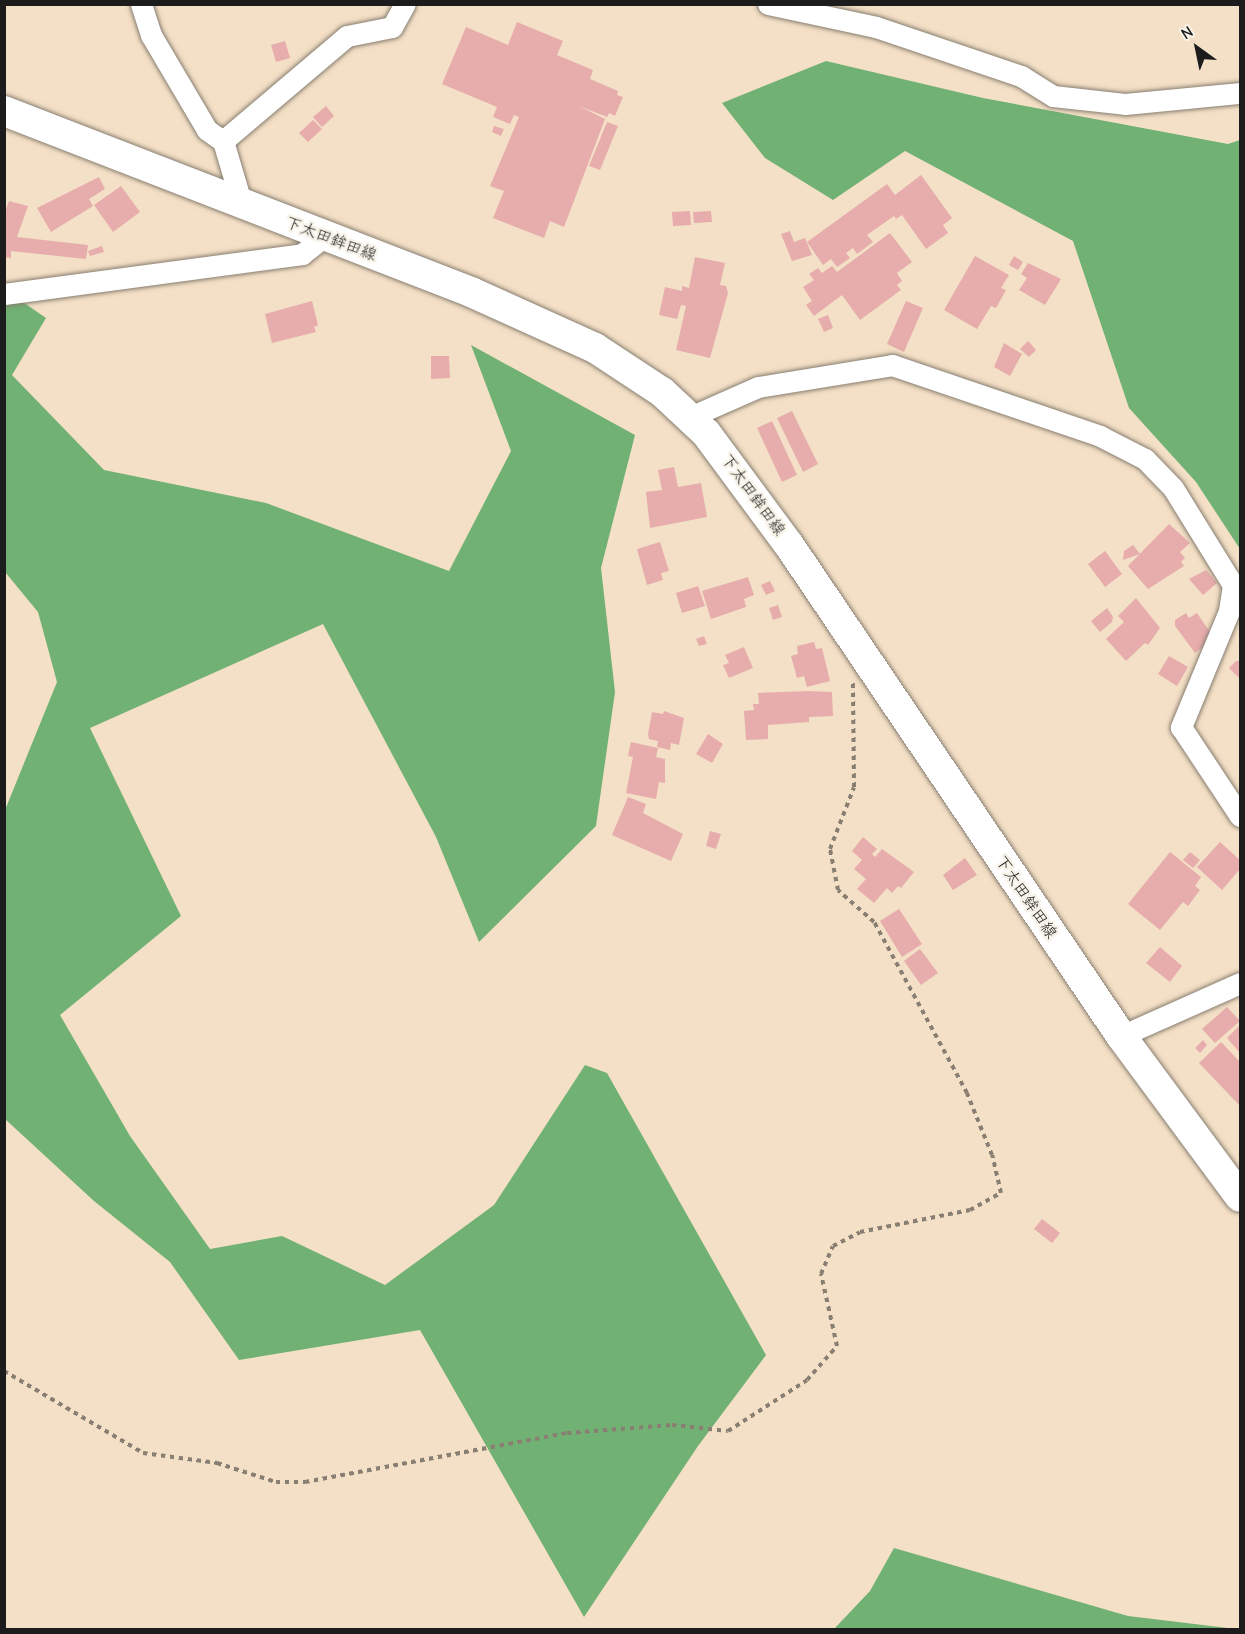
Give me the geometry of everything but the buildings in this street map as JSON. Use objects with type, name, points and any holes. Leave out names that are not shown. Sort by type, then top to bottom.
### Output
[{"type":"main road","name":"下太田鉾田線","points":[[4,111],[324,237],[471,292],[595,348],[662,392],[690,417],[725,456],[789,545],[1121,1036],[1240,1197]]},
{"type":"street","points":[[141,4],[152,35],[207,130],[223,141],[242,205]]},
{"type":"street","points":[[223,141],[347,36],[392,27],[405,4]]},
{"type":"street","points":[[768,4],[876,27],[1022,76],[1053,96],[1125,105],[1240,93]]},
{"type":"street","points":[[4,294],[302,254],[324,237]]},
{"type":"street","points":[[690,417],[758,387],[892,364],[1100,436],[1146,459],[1173,488],[1233,585],[1229,611],[1181,727],[1240,816]]},
{"type":"street","points":[[1121,1036],[1240,983]]},
{"type":"path","points":[[4,1371],[143,1453],[217,1462],[276,1482],[305,1482],[567,1434],[672,1425],[728,1431],[807,1380],[837,1346],[821,1274],[833,1246],[860,1232],[970,1210],[1001,1193],[993,1155],[967,1093],[874,922],[838,890],[830,849],[854,787],[854,679]]},
{"type":"green space","points":[[826,61],[983,98],[1228,144],[1240,140],[1240,549],[1196,482],[1129,408],[1073,241],[905,151],[833,200],[765,158],[722,103]]},
{"type":"green space","points":[[4,289],[46,318],[12,375],[104,470],[266,503],[449,571],[511,451],[471,345],[635,435],[601,568],[615,692],[596,826],[479,942],[436,837],[323,624],[90,728],[181,916],[60,1015],[130,1136],[210,1249],[282,1236],[385,1285],[494,1205],[585,1065],[607,1073],[766,1355],[698,1446],[584,1617],[420,1330],[239,1360],[170,1262],[94,1201],[5,1119],[5,810],[57,682],[38,612],[5,572]]},
{"type":"green space","points":[[894,1548],[1128,1616],[1236,1629],[834,1629],[870,1591]]}]
